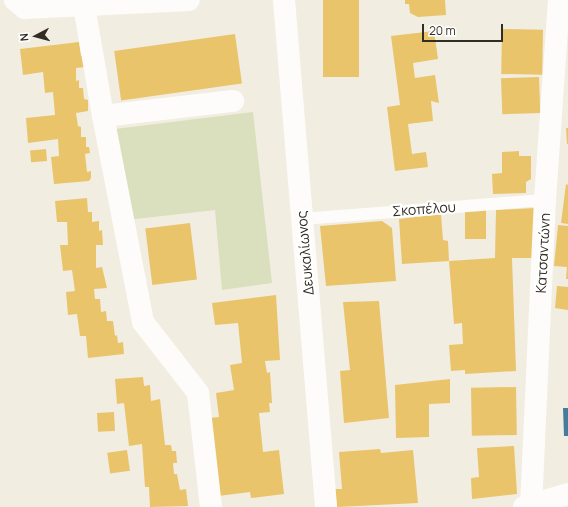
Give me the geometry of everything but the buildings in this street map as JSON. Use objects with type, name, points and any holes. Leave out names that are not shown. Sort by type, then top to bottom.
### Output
[{"type":"street","points":[[15,0],[25,8],[189,0]]},
{"type":"street","name":"Δευκαλίωνος","points":[[284,0],[326,507]]},
{"type":"street","name":"Κατσαντώνη","points":[[529,507],[559,0]]},
{"type":"street","points":[[84,6],[103,116],[143,322],[198,393],[211,507]]},
{"type":"street","points":[[103,116],[233,101]]},
{"type":"street","points":[[529,507],[568,494]]},
{"type":"lane","name":"Σκοπέλου","points":[[302,219],[546,200]]},
{"type":"green space","points":[[253,112],[272,283],[222,290],[215,210],[127,220],[115,129]]}]
